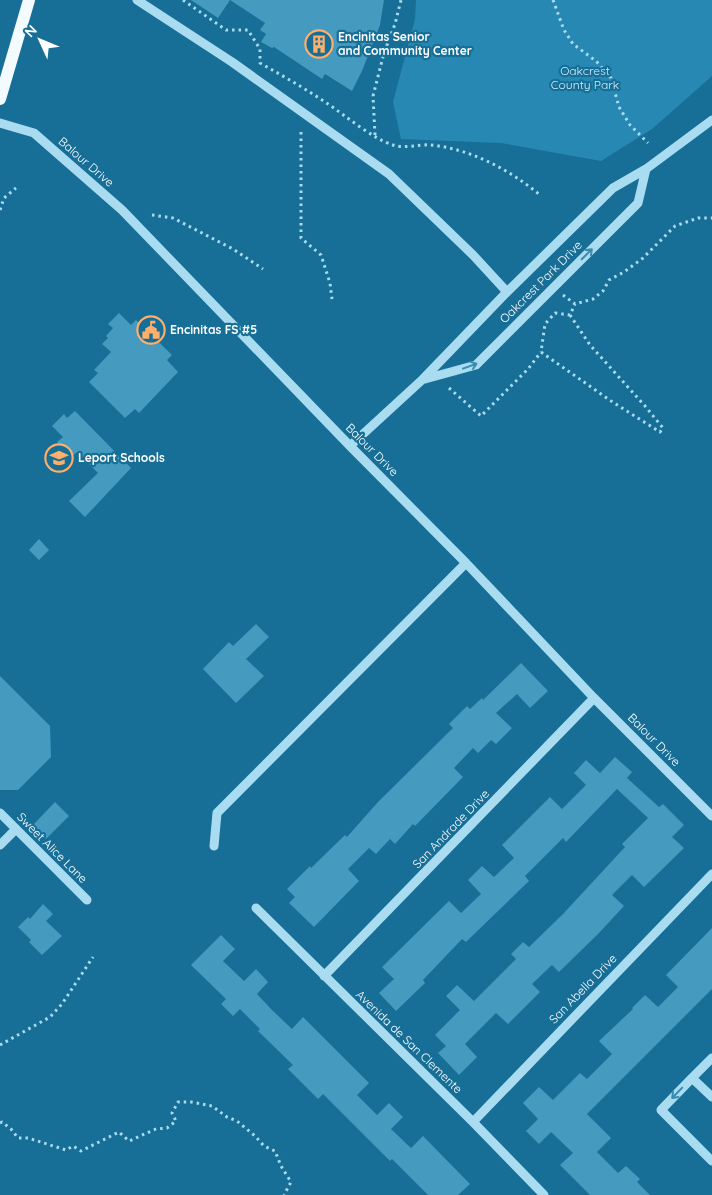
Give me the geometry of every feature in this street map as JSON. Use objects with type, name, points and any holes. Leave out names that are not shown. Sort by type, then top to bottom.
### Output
[{"type":"main road","points":[[0,99],[29,0]]},
{"type":"street","points":[[137,0],[232,62],[389,174],[473,255],[507,292]]},
{"type":"street","name":"Oakcrest Park Drive","points":[[350,446],[423,379],[612,188],[646,169],[712,120]]},
{"type":"street","name":"Balour Drive","points":[[0,123],[34,133],[122,210],[466,563],[594,698],[712,816]]},
{"type":"street","name":"Oakcrest Park Drive","points":[[423,379],[476,365],[638,203],[646,169]]},
{"type":"street","points":[[214,846],[217,813],[466,563]]},
{"type":"street","name":"San Andrade Drive","points":[[324,976],[594,698]]},
{"type":"street","name":"Sweet Alice Lane","points":[[0,813],[87,900]]},
{"type":"street","points":[[0,845],[16,829]]},
{"type":"street","name":"San Abella Drive","points":[[473,1122],[712,874]]},
{"type":"street","name":"Avenida de San Clemente","points":[[256,908],[473,1122],[544,1195]]},
{"type":"street","points":[[712,1058],[661,1110],[712,1161]]},
{"type":"street","points":[[692,1078],[712,1097]]},
{"type":"path","points":[[183,0],[226,30],[248,30],[260,49],[260,63],[326,103],[375,136],[394,146],[430,145],[453,150],[486,161],[522,180],[540,195]]},
{"type":"path","points":[[375,136],[373,96],[401,0]]},
{"type":"path","points":[[553,0],[564,30],[573,44],[596,62],[611,78],[619,107],[630,125],[648,143]]},
{"type":"path","points":[[301,132],[301,238],[321,255],[330,283],[332,299]]},
{"type":"path","points":[[0,210],[4,198],[16,188]]},
{"type":"path","points":[[152,215],[173,218],[233,249],[262,268]]},
{"type":"path","points":[[561,294],[575,304],[593,300],[603,291],[609,280],[643,258],[675,226],[698,218],[712,218]]},
{"type":"path","points":[[570,315],[575,304]]},
{"type":"path","points":[[449,388],[481,416],[528,369],[541,352],[545,324],[555,313],[570,315],[590,345],[646,406],[663,428],[660,432],[611,401],[541,352]]},
{"type":"path","points":[[0,1045],[50,1017],[62,1004],[93,957]]},
{"type":"path","points":[[0,1123],[2,1122],[11,1129],[18,1138],[28,1138],[66,1150],[73,1146],[81,1151],[119,1132],[129,1141],[156,1129],[167,1128],[176,1120],[172,1113],[178,1102],[191,1102],[212,1106],[236,1121],[264,1146],[275,1151],[281,1166],[291,1182],[284,1195]]},
{"type":"green space","name":"Oakcrest County Park","points":[[416,0],[712,0],[712,76],[652,129],[601,161],[501,143],[401,139],[393,102],[415,19]]},
{"type":"building","points":[[191,0],[230,0],[218,18]]},
{"type":"building","name":"Encinitas Senior and Community Center","points":[[230,0],[384,0],[380,25],[352,91],[325,74],[322,79],[274,47],[272,48],[261,42],[266,34],[260,30],[265,23]]},
{"type":"building","points":[[119,313],[131,325],[136,320],[172,355],[167,360],[178,372],[139,413],[135,409],[125,418],[89,382],[98,373],[94,370],[111,352],[102,344],[108,338],[106,336],[113,328],[108,324]]},
{"type":"building","points":[[75,411],[131,468],[85,517],[69,501],[98,473],[77,452],[71,457],[57,442],[63,437],[52,426],[64,414],[67,418]]},
{"type":"building","points":[[39,539],[49,550],[39,560],[29,550]]},
{"type":"building","points":[[256,624],[269,637],[246,659],[264,676],[236,703],[203,669],[229,642],[233,646]]},
{"type":"building","points":[[521,663],[548,691],[530,708],[517,694],[496,713],[512,728],[496,744],[491,740],[478,753],[473,748],[454,768],[463,777],[415,826],[413,824],[395,844],[390,839],[376,854],[369,848],[348,869],[359,881],[314,927],[289,903],[295,897],[287,889],[345,835],[347,837],[378,802],[453,728],[449,724],[467,706],[470,709],[482,698],[483,700]]},
{"type":"building","points":[[0,676],[50,726],[51,757],[18,790],[0,790]]},
{"type":"building","points":[[615,757],[632,772],[627,778],[659,807],[663,804],[684,825],[672,837],[684,848],[644,887],[632,875],[612,895],[624,906],[559,972],[552,965],[532,984],[540,992],[508,1024],[496,1013],[465,1044],[477,1057],[459,1075],[438,1053],[446,1046],[435,1035],[460,1010],[446,996],[457,985],[474,1001],[516,959],[511,954],[523,942],[529,947],[563,914],[625,847],[622,844],[648,818],[617,789],[566,842],[563,838],[525,876],[529,881],[466,942],[462,939],[423,980],[425,983],[396,1011],[379,993],[394,979],[382,967],[449,901],[461,913],[481,894],[468,880],[482,866],[494,877],[514,858],[502,845],[550,797],[562,809],[586,785],[574,773],[586,760],[600,773]]},
{"type":"building","points":[[55,802],[69,816],[46,839],[33,825]]},
{"type":"building","points":[[43,904],[53,914],[46,921],[62,936],[42,955],[18,927],[28,917],[30,919]]},
{"type":"building","points":[[712,928],[712,989],[587,1114],[611,1138],[597,1152],[618,1173],[626,1166],[640,1179],[637,1182],[650,1195],[590,1195],[560,1165],[573,1153],[551,1132],[539,1144],[526,1131],[538,1119],[523,1103],[539,1087],[553,1100],[580,1073],[587,1079],[612,1054],[599,1041],[645,995],[658,1007],[678,987],[666,975]]},
{"type":"building","points":[[221,935],[235,949],[223,961],[244,981],[256,969],[268,982],[257,994],[292,1029],[303,1017],[369,1083],[357,1095],[377,1115],[389,1103],[403,1117],[391,1129],[411,1148],[423,1136],[470,1184],[458,1195],[428,1195],[392,1159],[390,1161],[323,1094],[318,1099],[288,1069],[293,1065],[258,1031],[260,1029],[240,1009],[233,1016],[221,1004],[226,999],[191,965]]},
{"type":"place","name":"Encinitas Senior and Community Center","points":[[319,44]]},
{"type":"place","name":"Encinitas FS #5","points":[[151,330]]},
{"type":"place","name":"Leport Schools","points":[[59,458]]}]
